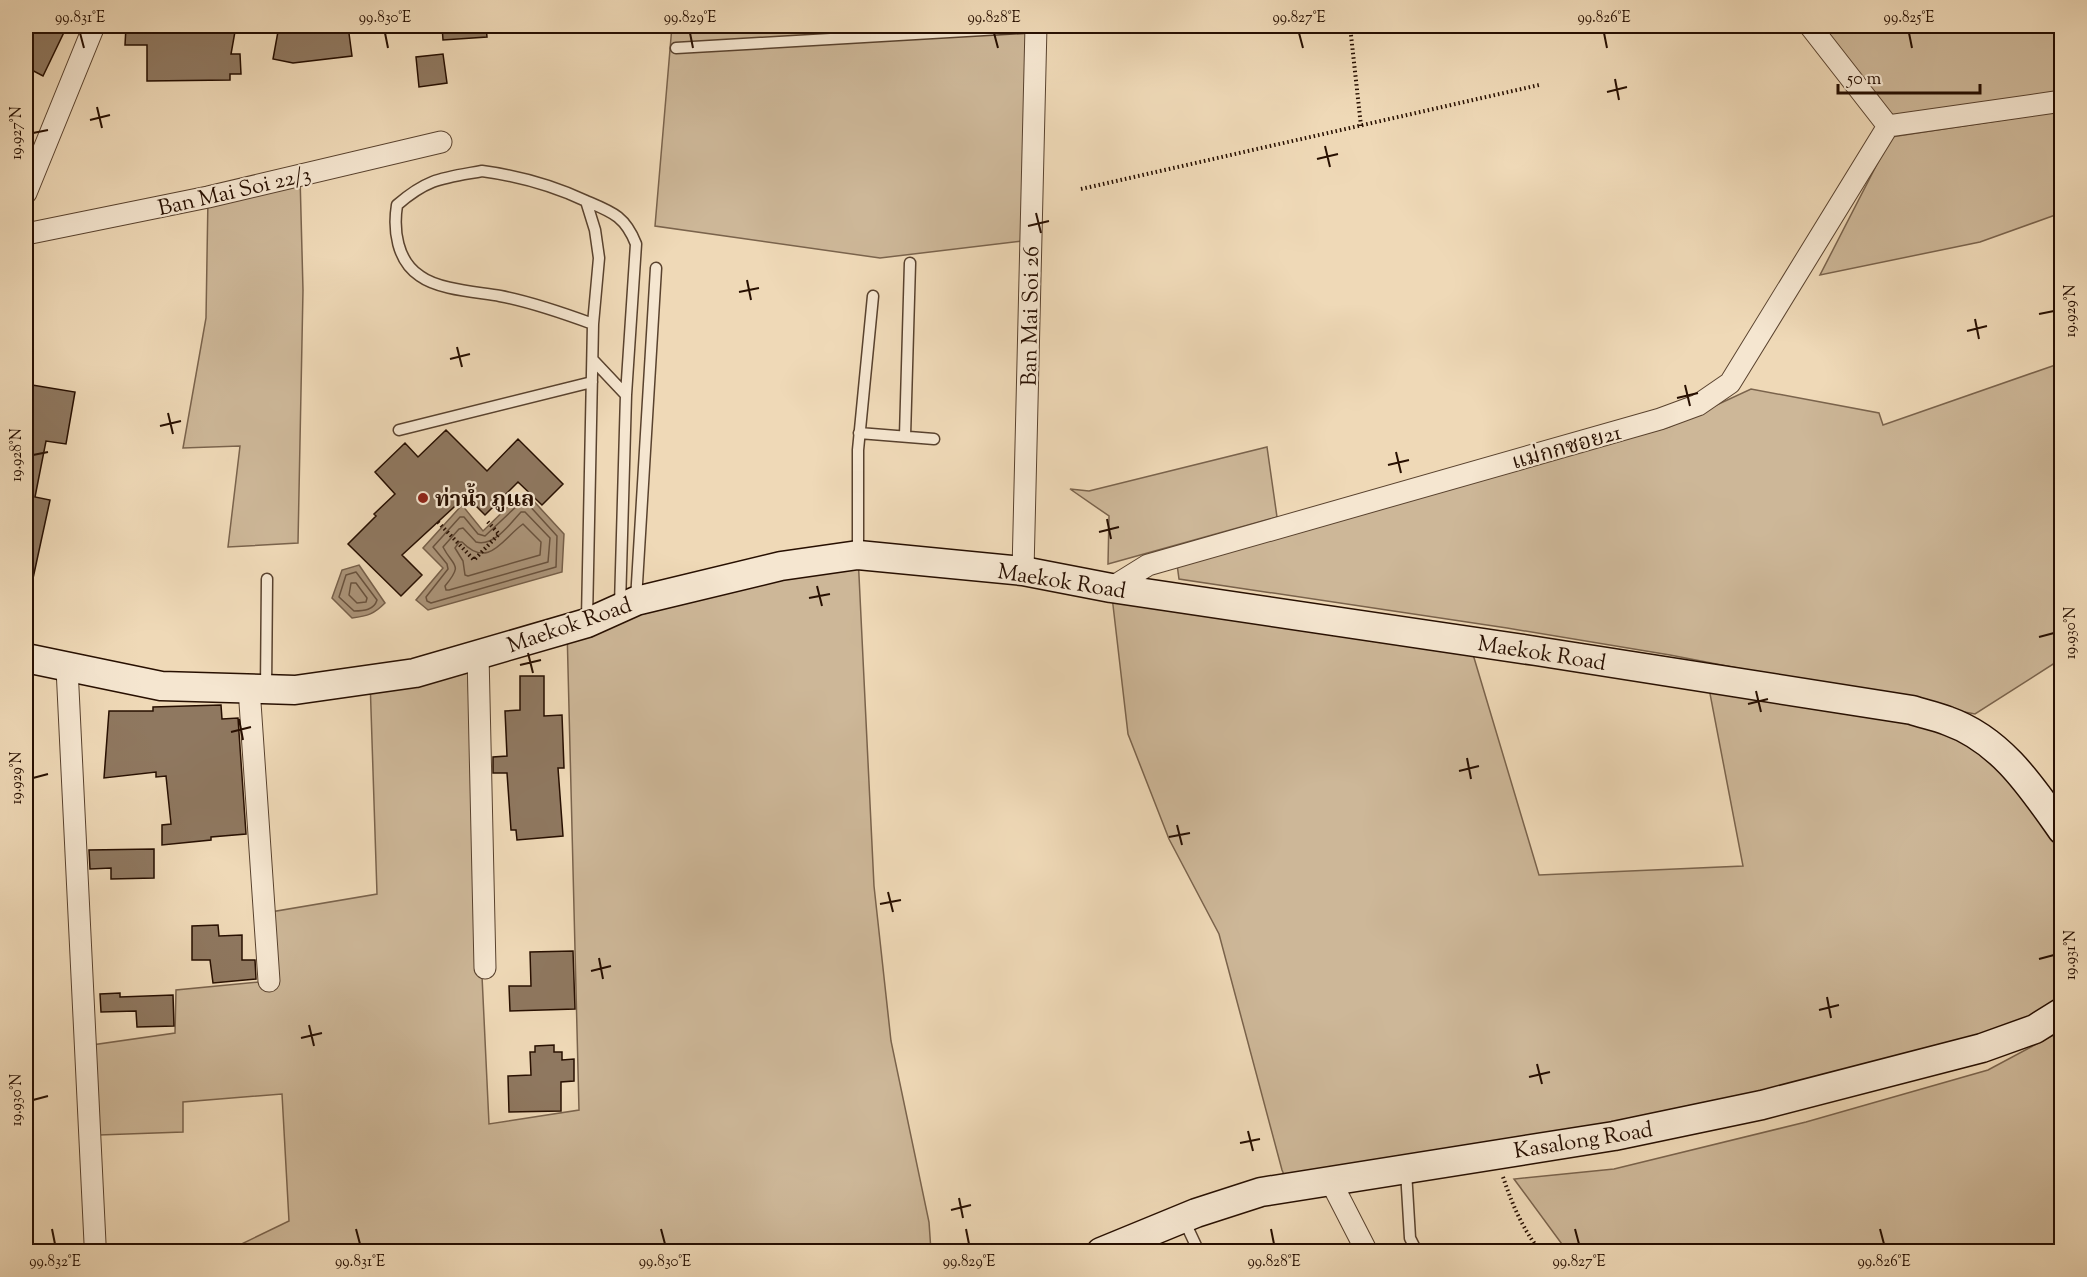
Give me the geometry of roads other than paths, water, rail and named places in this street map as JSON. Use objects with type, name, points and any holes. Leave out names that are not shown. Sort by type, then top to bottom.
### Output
[{"type":"street","points":[[26,193],[94,26]]},
{"type":"street","name":"Ban Mai Soi 26","points":[[1023,571],[1036,26]]},
{"type":"street","points":[[1810,26],[1888,126],[2061,101]]},
{"type":"street","name":"แม่กกซอย21","points":[[1111,588],[1148,565],[1660,419],[1698,405],[1730,383],[1888,126]]},
{"type":"street","name":"Ban Mai Soi 22/3","points":[[26,234],[208,197],[441,142]]},
{"type":"street","name":"Maekok Road","points":[[26,658],[161,686],[296,690],[415,673],[587,623],[628,604],[781,566],[858,555],[1023,571],[1111,588],[1912,710],[1949,721],[1983,738],[2011,761],[2061,831]]},
{"type":"street","points":[[478,654],[485,968]]},
{"type":"street","points":[[67,668],[95,1243]]},
{"type":"street","points":[[258,689],[269,981]]},
{"type":"street","name":"Kasalong Road","points":[[1101,1251],[1183,1218],[1261,1192],[1614,1136],[1762,1105],[1982,1048],[2035,1029],[2061,1012]]},
{"type":"street","points":[[1330,1180],[1367,1251]]},
{"type":"lane","points":[[676,48],[1036,26]]},
{"type":"lane","points":[[594,324],[551,309],[501,296],[451,288],[420,276],[406,261],[397,240],[395,218],[397,205],[422,185],[442,178],[482,171],[518,176],[565,191],[625,221],[636,244],[626,395],[628,604]]},
{"type":"lane","points":[[586,201],[595,230],[599,258],[592,382],[587,623]]},
{"type":"lane","points":[[905,436],[910,263]]},
{"type":"lane","points":[[628,604],[656,268]]},
{"type":"lane","points":[[858,555],[860,433],[873,296]]},
{"type":"lane","points":[[593,360],[626,395]]},
{"type":"lane","points":[[399,430],[592,382]]},
{"type":"lane","points":[[860,433],[934,439]]},
{"type":"lane","points":[[258,689],[267,579]]},
{"type":"lane","points":[[1406,1168],[1409,1232],[1417,1251]]},
{"type":"lane","points":[[1183,1218],[1199,1251]]},
{"type":"water","points":[[529,496],[564,534],[562,572],[428,610],[416,600],[443,568],[423,548],[462,505],[483,531],[518,497]]},
{"type":"water","points":[[359,565],[385,603],[370,614],[352,618],[332,598],[342,570]]},
{"type":"place","name":"ท่าน้ำ ภูแล","points":[[423,498]]}]
